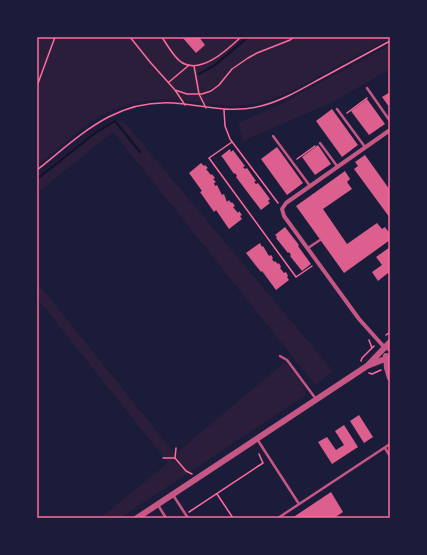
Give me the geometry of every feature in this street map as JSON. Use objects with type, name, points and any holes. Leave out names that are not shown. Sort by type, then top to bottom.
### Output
[{"type":"street","points":[[390,130],[286,203],[282,209],[284,216],[360,319],[387,349],[387,372],[390,378]]},
{"type":"street","points":[[137,518],[367,366],[387,349],[390,342]]},
{"type":"street","points":[[367,366],[388,358]]},
{"type":"lane","points":[[367,88],[390,121]]},
{"type":"lane","points":[[337,109],[365,148]]},
{"type":"lane","points":[[273,136],[310,186]]},
{"type":"lane","points":[[320,142],[338,167]]},
{"type":"lane","points":[[308,248],[320,240]]},
{"type":"lane","points":[[280,356],[287,360],[316,399]]},
{"type":"lane","points":[[256,439],[299,504]]},
{"type":"lane","points":[[278,518],[390,444]]},
{"type":"lane","points":[[385,448],[390,456]]},
{"type":"lane","points":[[173,494],[188,518]]},
{"type":"lane","points":[[157,504],[166,518]]},
{"type":"path","points":[[37,86],[55,37]]},
{"type":"path","points":[[130,37],[150,62],[169,82],[185,105]]},
{"type":"path","points":[[162,37],[180,61],[188,66],[198,66],[209,62],[240,37]]},
{"type":"path","points":[[175,90],[187,94],[207,92],[215,88],[232,69],[248,58],[294,37]]},
{"type":"path","points":[[37,170],[91,126],[114,113],[142,105],[156,103],[224,110],[248,109],[275,102],[390,41]]},
{"type":"path","points":[[169,82],[188,66]]},
{"type":"path","points":[[194,66],[199,94],[206,108]]},
{"type":"path","points":[[342,116],[372,95]]},
{"type":"path","points":[[224,110],[226,126],[232,142],[282,209]]},
{"type":"path","points":[[232,142],[209,158],[213,164],[296,277],[318,262]]},
{"type":"path","points":[[292,162],[320,142]]},
{"type":"path","points":[[186,514],[263,463],[256,439]]},
{"type":"path","points":[[176,448],[176,458],[186,471],[191,473],[196,479]]},
{"type":"path","points":[[163,458],[176,458]]},
{"type":"path","points":[[217,494],[233,518]]},
{"type":"shaded area","points":[[37,37],[390,37],[296,89],[268,101],[248,105],[228,105],[166,99],[143,101],[121,107],[91,122],[37,166]]},
{"type":"shaded area","points":[[390,45],[390,69],[331,103],[243,141],[238,123],[277,106]]},
{"type":"shaded area","points":[[114,119],[126,124],[333,371],[315,385],[113,132],[37,193],[37,176],[90,134]]},
{"type":"shaded area","points":[[37,282],[175,454],[285,362],[303,384],[306,395],[120,518],[100,518],[168,463],[37,298]]},
{"type":"building","points":[[182,37],[199,37],[205,45],[196,53]]},
{"type":"building","points":[[390,92],[390,108],[382,97]]},
{"type":"building","points":[[367,99],[385,124],[369,135],[351,111]]},
{"type":"building","points":[[332,109],[358,145],[342,157],[316,121]]},
{"type":"building","points":[[318,145],[331,164],[315,175],[302,157]]},
{"type":"building","points":[[277,147],[303,183],[287,195],[261,159]]},
{"type":"building","points":[[230,149],[231,152],[233,150],[245,166],[243,167],[245,169],[247,168],[256,181],[254,182],[256,184],[258,183],[270,199],[268,201],[270,203],[261,210],[221,156]]},
{"type":"building","points":[[365,155],[390,190],[390,218],[354,169],[358,166],[355,162]]},
{"type":"building","points":[[201,163],[208,168],[206,169],[215,178],[213,179],[216,182],[214,183],[215,186],[217,185],[222,195],[224,194],[227,202],[229,200],[231,203],[232,202],[235,206],[233,207],[242,215],[240,216],[242,219],[229,229],[216,210],[214,212],[200,192],[202,191],[189,173]]},
{"type":"building","points":[[345,171],[350,179],[347,182],[352,189],[323,209],[347,244],[377,223],[382,229],[385,227],[390,234],[390,240],[344,273],[296,206]]},
{"type":"building","points":[[285,227],[311,264],[302,271],[290,256],[291,255],[289,252],[288,253],[276,238],[277,237],[275,235]]},
{"type":"building","points":[[260,243],[269,256],[271,255],[274,262],[279,263],[280,268],[284,273],[286,272],[288,276],[287,277],[289,280],[276,290],[246,253]]},
{"type":"building","points":[[390,247],[390,277],[388,273],[378,281],[372,272],[382,265],[376,257]]},
{"type":"building","points":[[359,415],[373,437],[364,443],[350,421]]},
{"type":"building","points":[[344,425],[358,447],[332,464],[318,442],[327,437],[336,450],[344,445],[335,431]]},
{"type":"building","points":[[331,492],[343,512],[334,518],[292,518]]},
{"type":"waterway","points":[[199,74],[215,65],[248,37]]},
{"type":"waterway","points":[[37,179],[95,133],[115,121],[140,152]]}]
